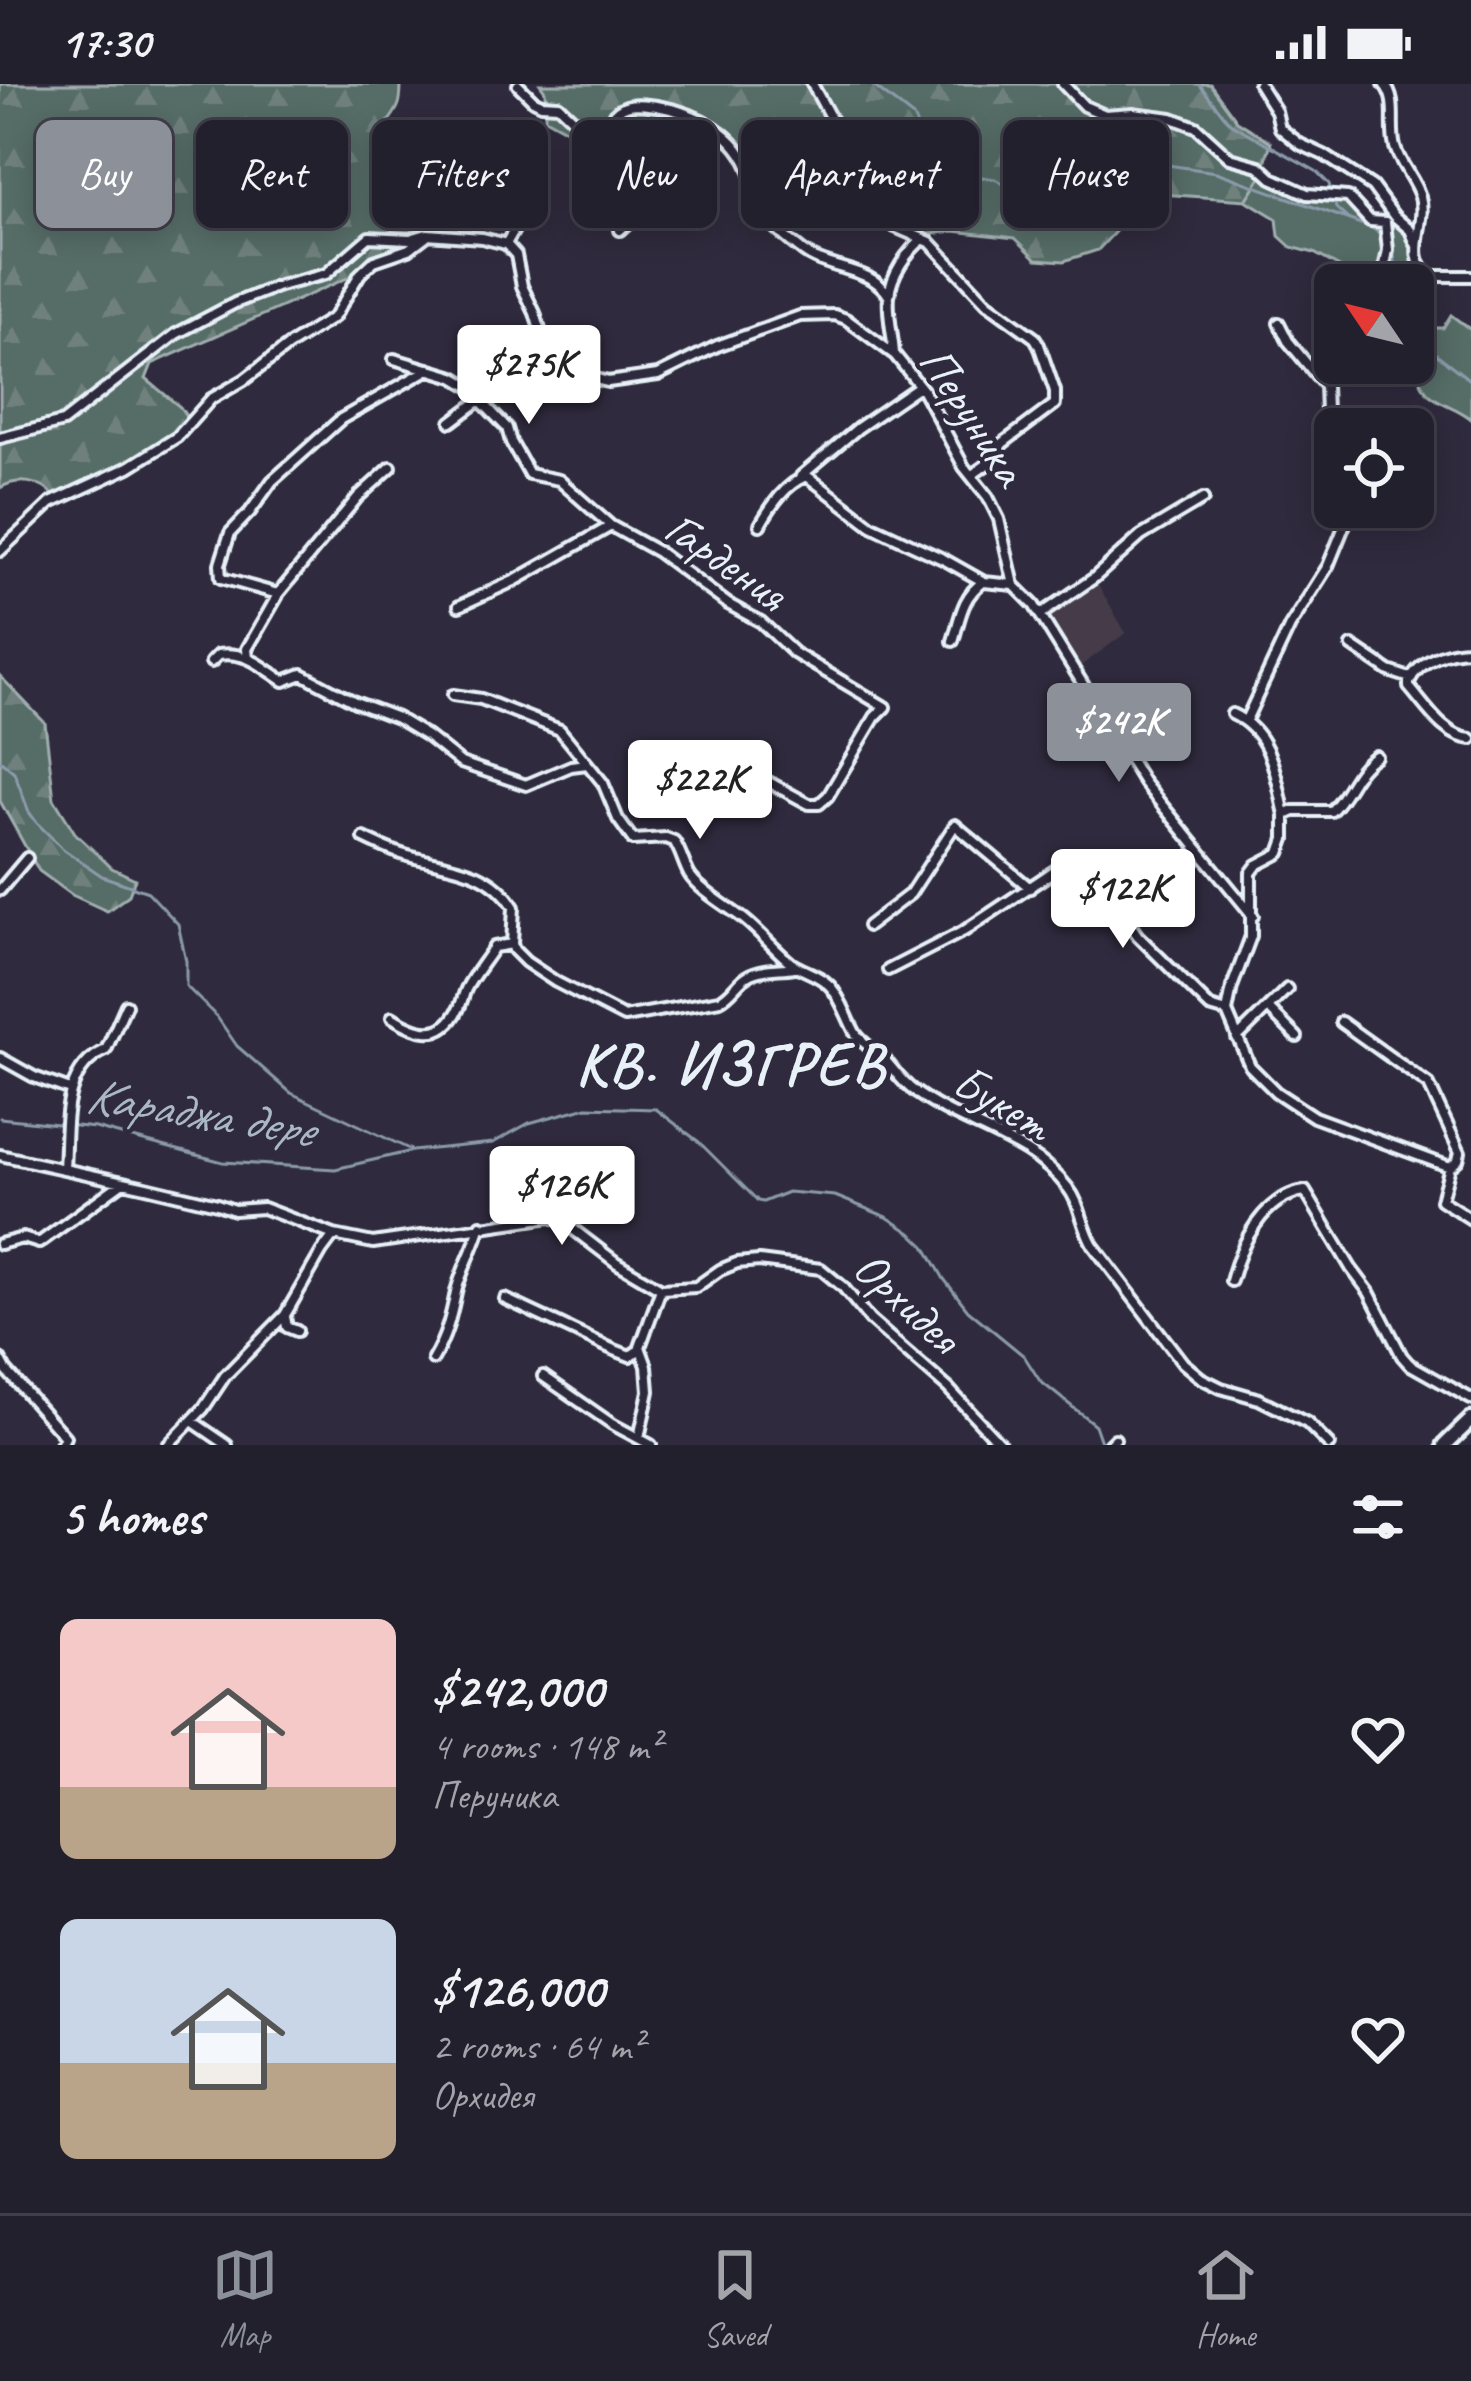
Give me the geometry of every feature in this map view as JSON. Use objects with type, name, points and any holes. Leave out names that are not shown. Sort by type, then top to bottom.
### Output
[{"type":"main road","points":[[1445,1445],[1471,1420]]},
{"type":"street","points":[[812,84],[842,139],[862,198],[895,227],[937,249],[988,303],[1035,338],[1055,404],[1003,442],[972,475]]},
{"type":"street","points":[[1063,84],[1084,106],[1105,115],[1152,114],[1196,128],[1230,158],[1259,166],[1272,178],[1307,194],[1348,197],[1370,221],[1402,225]]},
{"type":"street","points":[[1259,84],[1276,111],[1280,128],[1372,186],[1413,235],[1419,265],[1430,276],[1471,276]]},
{"type":"street","points":[[1384,84],[1392,93],[1396,151],[1422,203],[1417,249]]},
{"type":"street","points":[[518,85],[533,100],[558,105],[574,120]]},
{"type":"street","points":[[616,120],[614,114],[633,103],[704,120]]},
{"type":"street","points":[[717,130],[742,154],[766,218],[803,252],[862,273],[884,288],[889,296],[895,356]]},
{"type":"street","points":[[1385,221],[1385,264]]},
{"type":"street","points":[[0,438],[62,422],[176,334],[235,303],[326,274],[369,238],[427,235],[506,244],[514,230]]},
{"type":"street","points":[[0,550],[51,503],[129,467],[177,437],[211,399],[334,317],[360,274],[374,261],[409,249],[427,235]]},
{"type":"street","points":[[889,296],[902,263],[923,239]]},
{"type":"street","name":"Перуника","points":[[506,244],[516,255],[544,347],[588,377],[608,382],[658,375],[717,346],[800,316],[846,319],[895,356],[919,386],[999,519],[1014,585]]},
{"type":"street","points":[[1280,323],[1288,341],[1325,386],[1326,408]]},
{"type":"street","points":[[394,359],[471,387],[507,428],[529,474],[559,480],[611,526]]},
{"type":"street","points":[[278,594],[221,578],[220,564],[237,522],[272,481],[341,418],[429,369]]},
{"type":"street","points":[[760,525],[800,478],[858,428],[919,386]]},
{"type":"street","points":[[451,422],[480,400]]},
{"type":"street","points":[[248,658],[278,594],[358,496],[391,467]]},
{"type":"street","points":[[800,478],[813,479],[872,526],[984,582],[1014,585],[1040,615],[1144,783],[1253,916]]},
{"type":"street","points":[[1040,615],[1094,578],[1141,536],[1203,499]]},
{"type":"street","name":"Гардения","points":[[459,605],[516,580],[611,526],[761,622],[794,653],[885,707],[819,804],[808,804],[754,774]]},
{"type":"street","points":[[1246,720],[1343,528]]},
{"type":"street","points":[[953,641],[964,604],[984,582]]},
{"type":"street","points":[[1352,646],[1389,671],[1410,678]]},
{"type":"street","points":[[1471,650],[1450,651],[1419,668],[1409,687],[1450,733],[1471,739]]},
{"type":"street","points":[[211,662],[227,653],[248,658],[284,681],[308,676],[397,718],[461,763],[503,779],[526,785],[586,764],[560,730],[482,699],[453,695]]},
{"type":"street","points":[[1232,714],[1246,720],[1262,737],[1285,815],[1280,853],[1251,873],[1251,936],[1227,1012],[1250,1066],[1294,1106],[1450,1167]]},
{"type":"street","points":[[1285,815],[1331,811],[1362,766],[1376,755]]},
{"type":"street","name":"Букет","points":[[586,764],[603,783],[633,840],[674,841],[696,883],[742,917],[795,967],[829,984],[859,1039],[899,1079],[962,1120],[1017,1146],[1064,1182],[1094,1245],[1184,1363],[1209,1383],[1259,1399],[1306,1423],[1329,1445]]},
{"type":"street","points":[[868,926],[910,894],[955,825],[1030,888]]},
{"type":"street","points":[[364,838],[389,850],[464,867],[498,886],[514,908],[514,950],[556,982],[624,1017],[720,1000],[751,974],[795,967]]},
{"type":"street","points":[[888,970],[964,931],[1075,857],[1095,856],[1100,859],[1108,893],[1130,926],[1210,1006],[1227,1012]]},
{"type":"street","points":[[0,890],[27,858]]},
{"type":"street","points":[[392,1017],[411,1030],[439,1029],[458,1011],[467,987],[494,947],[512,944]]},
{"type":"street","points":[[1237,1038],[1287,989]]},
{"type":"street","points":[[64,1168],[70,1090],[83,1066],[106,1050],[126,1005]]},
{"type":"street","points":[[1268,1008],[1297,1037]]},
{"type":"street","points":[[1341,1022],[1434,1091],[1460,1148],[1441,1200],[1471,1219]]},
{"type":"street","points":[[0,1058],[70,1090]]},
{"type":"street","points":[[0,1155],[233,1210],[263,1208],[334,1235],[385,1243],[550,1216],[661,1289],[640,1350],[629,1356],[505,1299]]},
{"type":"street","points":[[0,1244],[23,1238],[39,1243],[124,1181]]},
{"type":"street","points":[[1231,1281],[1258,1220],[1296,1192],[1305,1191],[1369,1292],[1402,1356],[1416,1369],[1471,1399]]},
{"type":"street","points":[[433,1359],[444,1342],[456,1291],[481,1225]]},
{"type":"street","points":[[168,1445],[225,1376],[285,1315],[334,1235]]},
{"type":"street","name":"Орхидея","points":[[661,1289],[696,1287],[737,1263],[821,1269],[870,1320],[948,1388],[1001,1445]]},
{"type":"street","points":[[285,1315],[287,1327],[297,1331]]},
{"type":"street","points":[[639,1438],[649,1390],[640,1350]]},
{"type":"street","points":[[0,1359],[65,1437],[61,1445]]},
{"type":"street","points":[[543,1376],[651,1445]]},
{"type":"street","points":[[192,1421],[226,1445]]},
{"type":"shaded area","points":[[1094,578],[1126,633],[1074,671],[1040,615]]},
{"type":"green space","points":[[0,84],[401,84],[399,104],[390,120],[372,120],[372,228],[419,228],[423,236],[396,253],[372,256],[354,275],[152,364],[146,379],[188,419],[145,458],[55,497],[29,482],[0,488]]},
{"type":"green space","points":[[540,84],[1210,84],[1237,121],[1271,142],[1261,177],[1246,200],[1169,195],[1169,120],[1003,120],[1003,228],[1119,228],[1098,250],[1064,261],[1037,259],[1015,238],[953,231],[918,236],[893,228],[979,228],[979,120],[741,120],[741,157],[717,135],[717,120],[572,120],[572,133],[545,118],[545,91]]},
{"type":"green space","points":[[1261,177],[1307,194],[1345,195],[1370,221],[1385,222],[1391,217],[1410,232],[1420,264],[1334,264],[1291,247],[1279,236],[1277,219],[1246,200]]},
{"type":"green space","points":[[1451,315],[1471,330],[1471,419],[1430,395],[1423,385],[1434,384],[1434,328],[1443,328]]},
{"type":"green space","points":[[0,676],[45,723],[54,799],[75,833],[112,868],[135,879],[129,895],[107,911],[72,895],[39,871],[0,801]]},
{"type":"waterway","points":[[871,84],[913,117],[929,178],[948,192],[982,177],[1027,193],[1066,163],[1091,154],[1216,172],[1382,235]]},
{"type":"waterway","points":[[1199,84],[1230,123],[1316,171],[1329,184],[1336,208],[1348,219]]},
{"type":"waterway","points":[[1392,247],[1396,264]]},
{"type":"waterway","points":[[1434,352],[1471,381]]},
{"type":"waterway","points":[[0,760],[14,772],[29,812],[63,849],[102,876],[148,892],[178,924],[186,986],[237,1046],[291,1093],[411,1150]]},
{"type":"waterway","name":"Караджа дере","points":[[0,1118],[95,1128],[223,1162],[335,1169],[412,1151],[493,1143],[529,1123],[587,1107],[656,1109],[699,1142],[758,1201],[788,1192],[835,1196],[887,1217],[911,1233],[968,1310],[1024,1356],[1040,1381],[1095,1425],[1102,1445]]},
{"type":"district","name":"КВ. ИЗГРЕВ","points":[[731,1063]]}]
